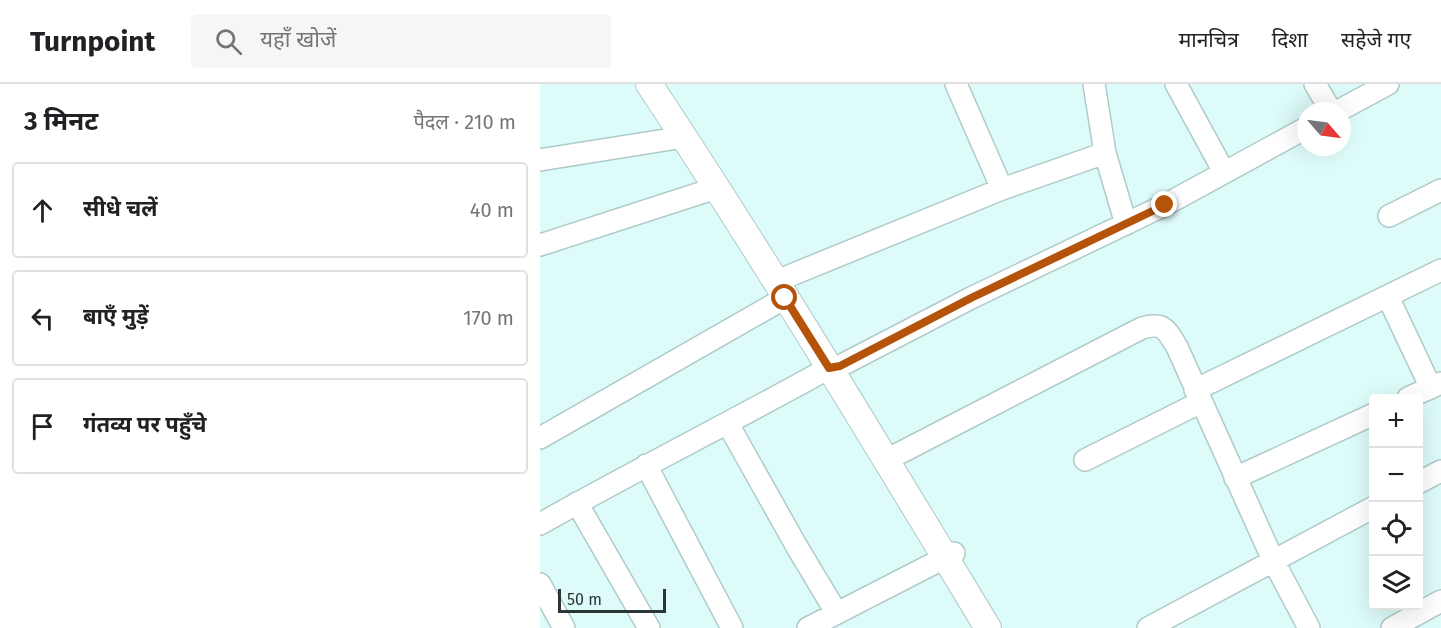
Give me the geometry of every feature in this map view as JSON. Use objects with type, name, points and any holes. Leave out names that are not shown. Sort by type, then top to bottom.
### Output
[{"type":"main road","points":[[649,84],[835,367],[979,603],[1000,628]]},
{"type":"main road","points":[[664,84],[784,288]]},
{"type":"main road","points":[[835,367],[896,455],[950,555]]},
{"type":"main road","points":[[979,603],[988,628]]},
{"type":"street","points":[[956,84],[1002,189]]},
{"type":"street","points":[[1094,84],[1105,153],[1126,224]]},
{"type":"street","points":[[1176,84],[1224,172]]},
{"type":"street","points":[[1314,84],[1325,102]]},
{"type":"street","points":[[1351,104],[1388,84]]},
{"type":"street","points":[[540,524],[646,465],[835,367],[971,298],[1165,205],[1297,133]]},
{"type":"street","points":[[540,160],[684,136]]},
{"type":"street","points":[[540,438],[784,288],[1002,189],[1105,153]]},
{"type":"street","points":[[540,245],[716,188]]},
{"type":"street","points":[[1389,216],[1441,190]]},
{"type":"street","points":[[1085,460],[1198,396],[1441,270]]},
{"type":"street","points":[[1388,297],[1436,386],[1419,394]]},
{"type":"street","points":[[896,455],[1142,328],[1156,324],[1167,329],[1177,347],[1273,560],[1310,628]]},
{"type":"street","points":[[1235,478],[1369,416]]},
{"type":"street","points":[[728,424],[797,548],[836,612]]},
{"type":"street","points":[[646,465],[732,628]]},
{"type":"street","points":[[1423,481],[1441,471]]},
{"type":"street","points":[[577,503],[649,628]]},
{"type":"street","points":[[1148,628],[1369,510]]},
{"type":"street","points":[[808,628],[950,555]]},
{"type":"street","points":[[540,584],[564,628]]},
{"type":"street","points":[[1392,628],[1441,601]]},
{"type":"route","points":[[785,298],[829,368],[840,366],[971,298],[1165,205]]}]
